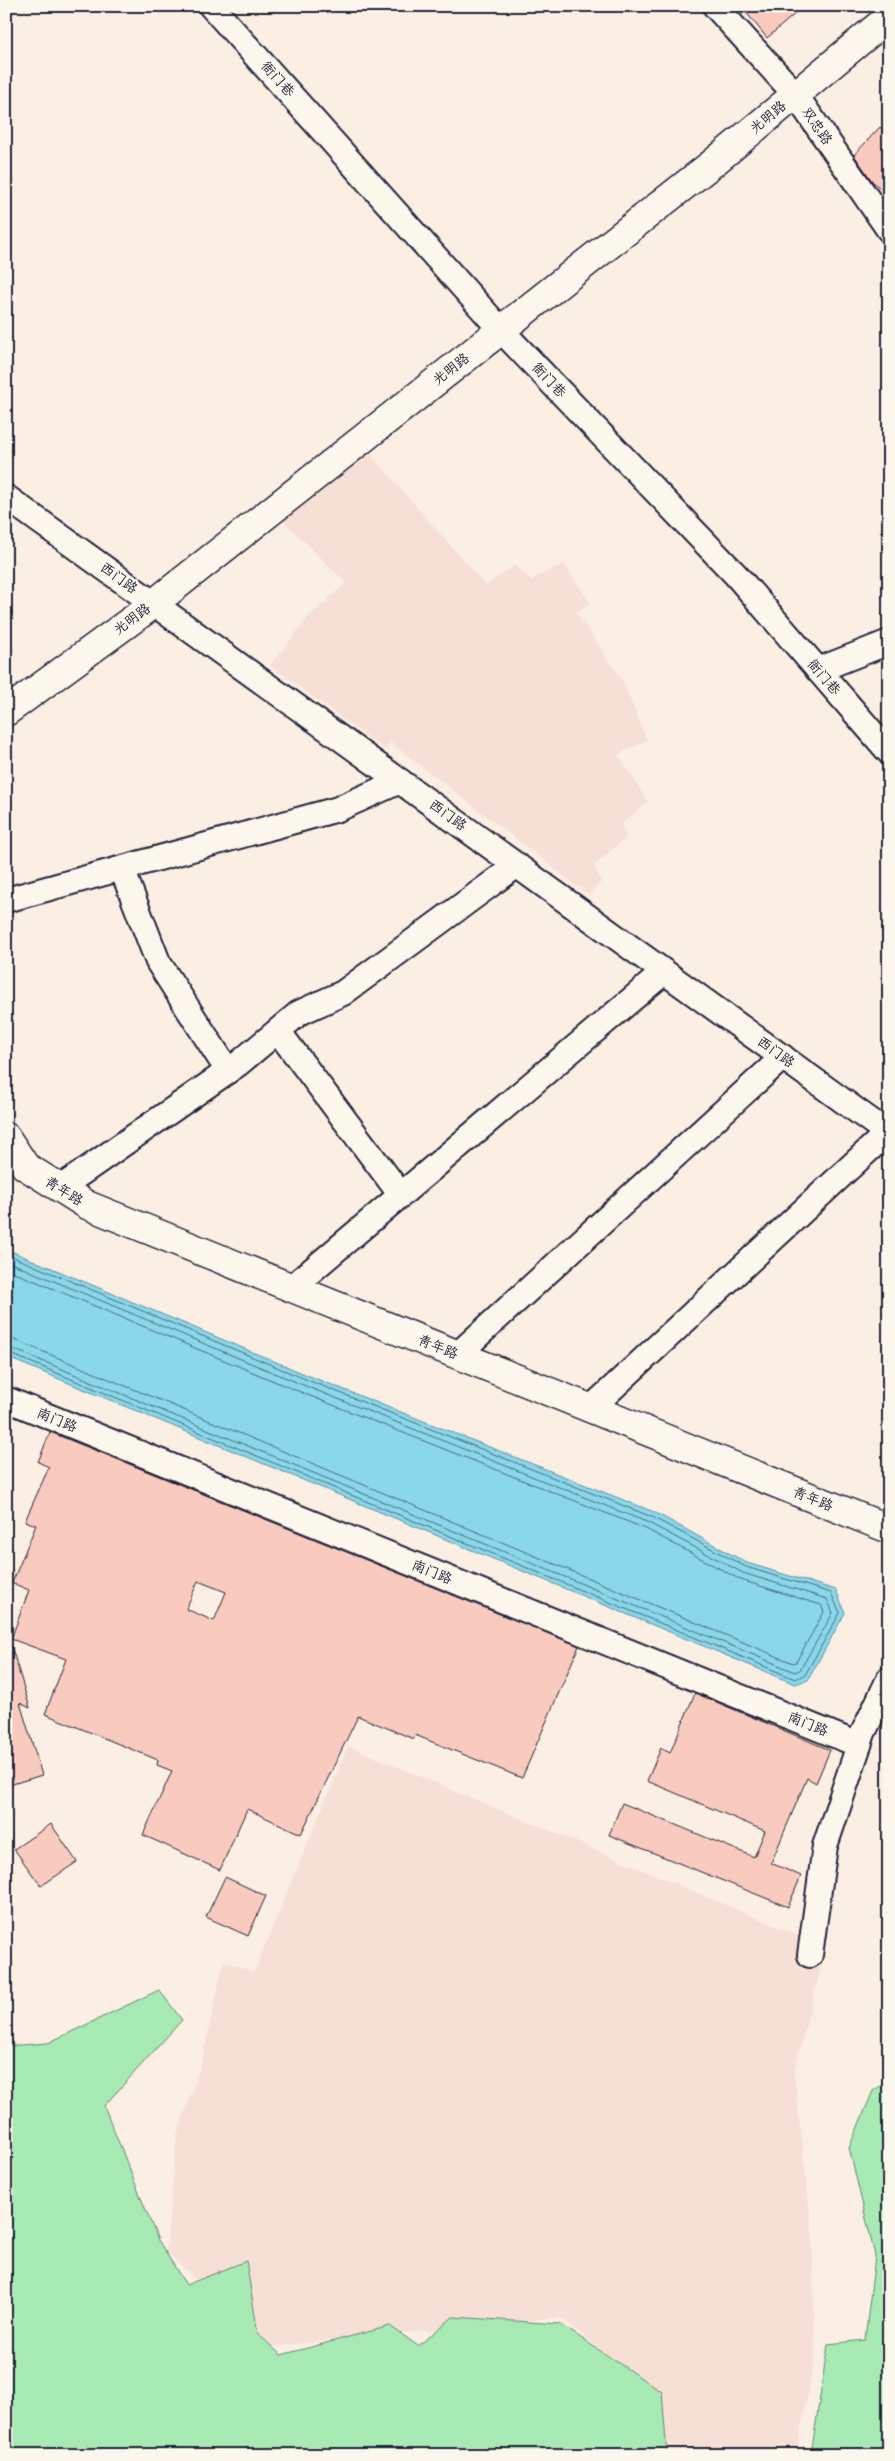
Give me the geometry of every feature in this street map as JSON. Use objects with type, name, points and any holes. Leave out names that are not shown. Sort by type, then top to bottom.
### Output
[{"type":"street","name":"衙门巷","points":[[211,6],[501,330],[736,575],[889,752]]},
{"type":"street","name":"双忠路","points":[[715,6],[795,94],[889,230]]},
{"type":"street","name":"光明路","points":[[6,712],[154,603],[501,330],[705,168],[889,17]]},
{"type":"street","name":"西门路","points":[[6,497],[888,1132]]},
{"type":"street","points":[[818,670],[889,642]]},
{"type":"street","points":[[6,900],[338,809],[400,781]]},
{"type":"street","points":[[60,1188],[228,1071],[299,1013],[343,993],[517,865]]},
{"type":"street","points":[[122,869],[158,962],[228,1071]]},
{"type":"street","points":[[290,1288],[664,972]]},
{"type":"street","points":[[278,1031],[400,1195]]},
{"type":"street","points":[[457,1355],[783,1058]]},
{"type":"street","points":[[590,1409],[888,1132]]},
{"type":"street","name":"青年路","points":[[6,1137],[25,1166],[87,1205],[889,1529]]},
{"type":"street","name":"南门路","points":[[6,1399],[861,1739]]},
{"type":"street","points":[[810,1955],[824,1846],[861,1739],[889,1679]]},
{"type":"shaded area","points":[[364,447],[486,586],[515,565],[531,580],[564,564],[590,603],[576,612],[622,680],[647,740],[618,754],[648,802],[621,824],[626,837],[594,866],[601,882],[589,895],[390,742],[385,750],[270,665],[309,617],[346,583],[283,520]]},
{"type":"shaded area","points":[[348,1746],[826,1947],[794,2072],[812,2231],[815,2355],[796,2455],[668,2455],[656,2394],[560,2317],[265,2347],[166,2251],[177,2135],[202,2061],[224,1961],[254,1972]]},
{"type":"green space","points":[[159,1990],[182,2020],[104,2106],[158,2240],[186,2285],[246,2261],[258,2334],[281,2355],[390,2326],[418,2346],[453,2317],[560,2324],[662,2392],[667,2455],[6,2455],[6,2046],[48,2043]]},
{"type":"green space","points":[[889,2080],[889,2455],[811,2455],[828,2344],[865,2340],[875,2256],[849,2148],[873,2091]]},
{"type":"water","points":[[6,1249],[312,1377],[654,1512],[747,1563],[836,1590],[845,1613],[808,1680],[795,1684],[6,1357]]},
{"type":"building","points":[[741,6],[804,6],[767,38]]},
{"type":"building","points":[[880,127],[889,135],[889,196],[872,181],[854,155]]},
{"type":"building","points":[[50,1432],[579,1646],[522,1778],[415,1735],[414,1739],[358,1716],[301,1834],[247,1809],[220,1870],[143,1835],[172,1771],[157,1765],[158,1760],[45,1714],[66,1659],[11,1639],[29,1590],[12,1583],[36,1525],[25,1521],[49,1467],[38,1462]],"holes":[[[198,1581],[226,1592],[214,1621],[186,1609]]]},
{"type":"building","points":[[10,1642],[30,1708],[20,1703],[42,1775],[6,1786],[6,1643]]},
{"type":"building","points":[[695,1693],[830,1750],[816,1783],[807,1778],[771,1863],[801,1876],[788,1907],[609,1835],[622,1803],[754,1857],[765,1831],[647,1781],[661,1748],[670,1753]]},
{"type":"building","points":[[51,1824],[77,1862],[41,1886],[14,1849]]},
{"type":"building","points":[[225,1877],[266,1896],[248,1936],[206,1917]]}]
